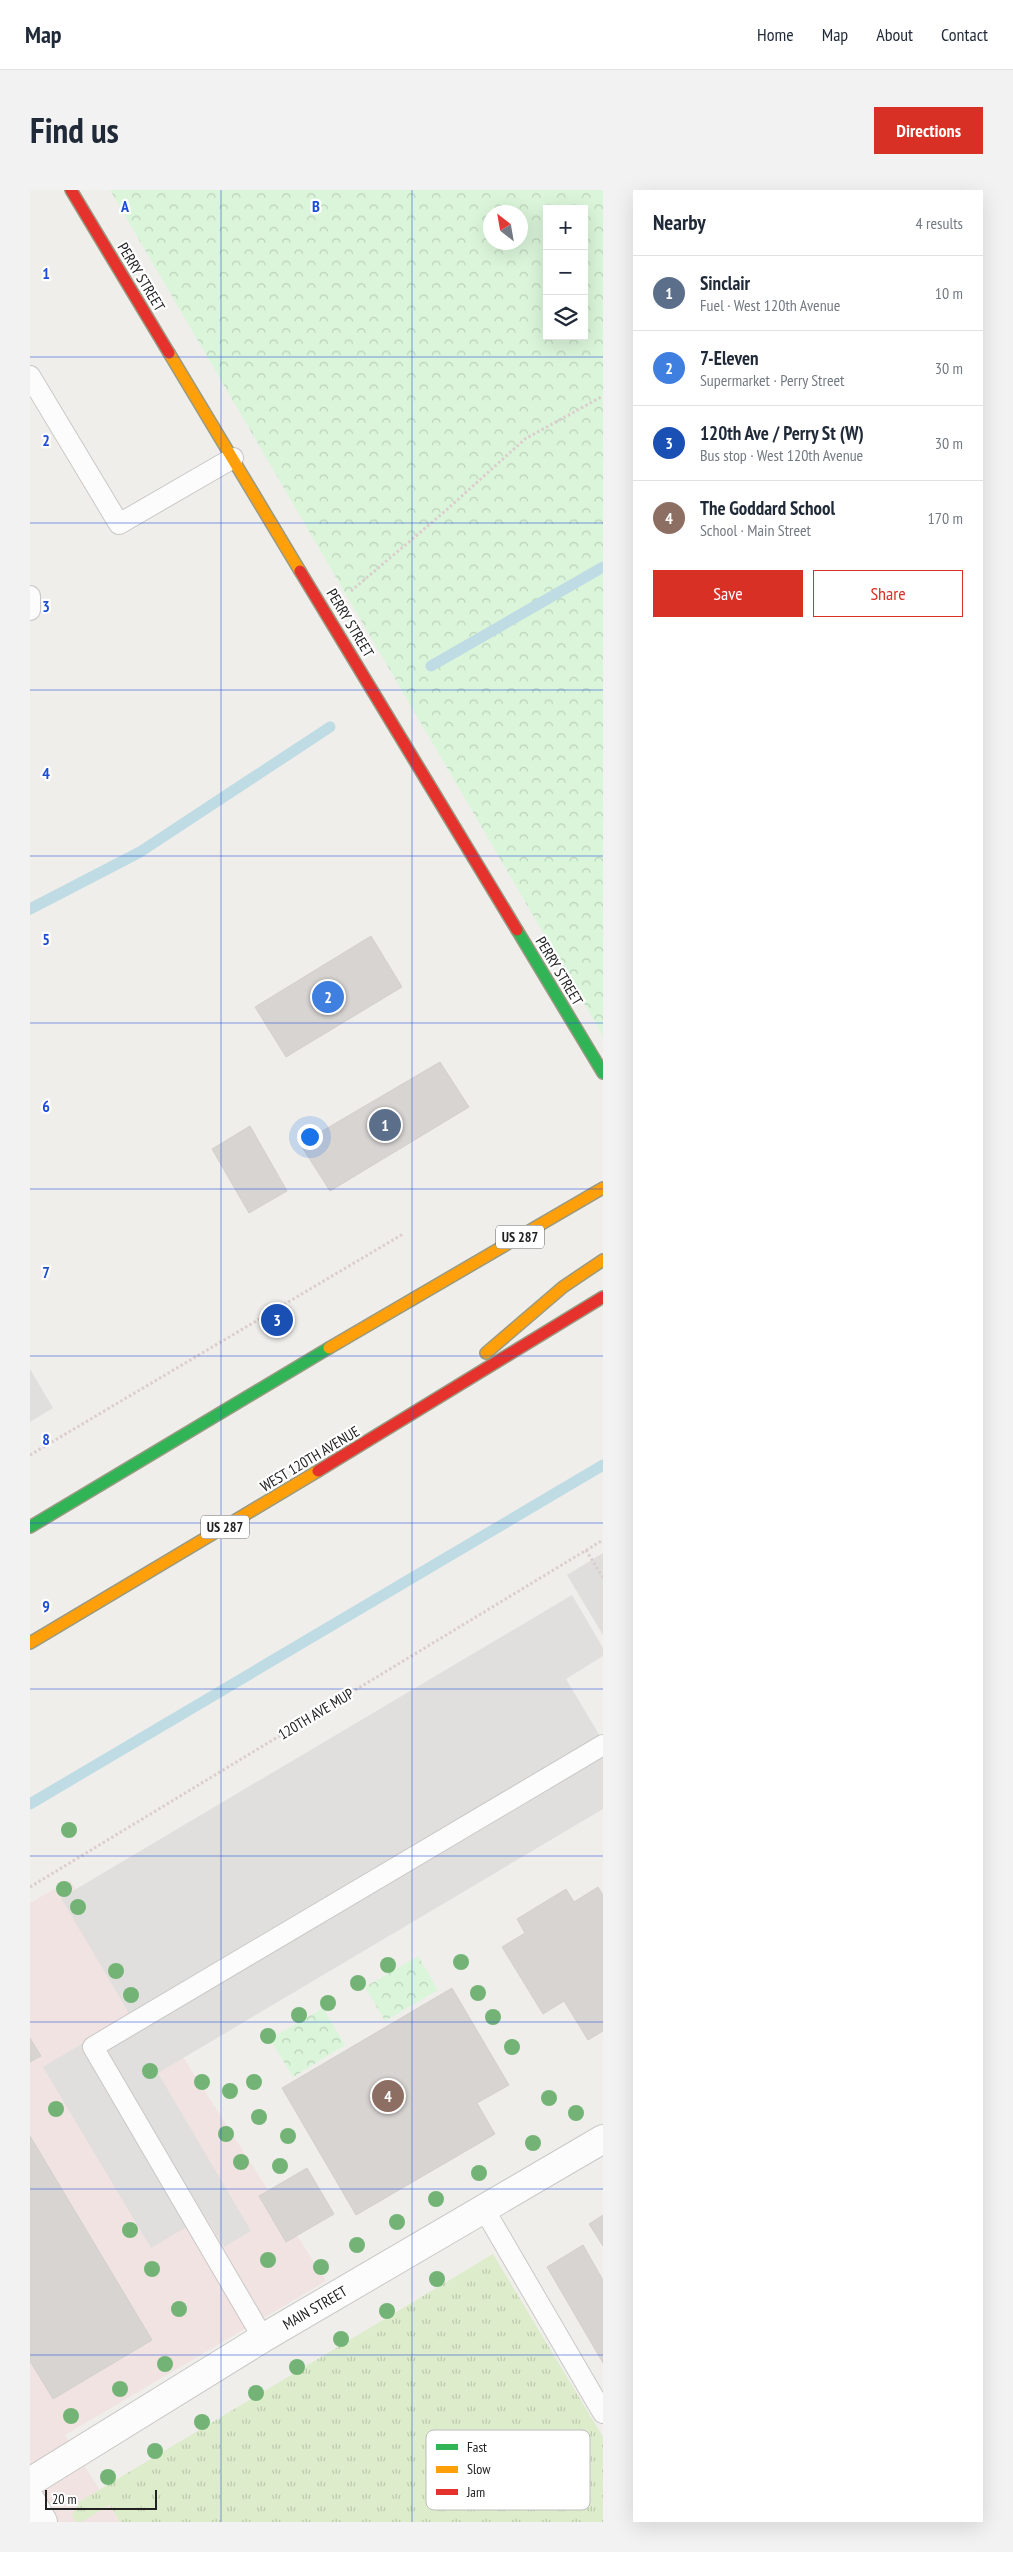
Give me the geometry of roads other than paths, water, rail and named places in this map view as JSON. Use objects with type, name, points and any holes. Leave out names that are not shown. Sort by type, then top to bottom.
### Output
[{"type":"main road","name":"PERRY STREET","points":[[71,190],[603,1073]]},
{"type":"main road","name":"US 287","points":[[30,1527],[230,1406],[603,1188]]},
{"type":"main road","points":[[420,1409],[563,1287],[603,1260]]},
{"type":"main road","name":"WEST 120TH AVENUE","points":[[30,1643],[603,1297]]},
{"type":"street","name":"MAIN STREET","points":[[30,2482],[263,2338],[603,2139]]},
{"type":"street","points":[[30,2500],[43,2522]]},
{"type":"lane","points":[[30,376],[119,524],[233,458]]},
{"type":"lane","points":[[30,596],[30,610]]},
{"type":"lane","points":[[263,2338],[93,2047],[603,1745]]},
{"type":"lane","points":[[484,2209],[603,2413]]},
{"type":"waterway","points":[[431,666],[603,567]]},
{"type":"waterway","points":[[30,909],[140,852],[330,727]]},
{"type":"waterway","points":[[30,1804],[603,1465]]},
{"type":"place","name":"7-Eleven","points":[[328,997]]},
{"type":"place","name":"Sinclair","points":[[385,1125]]},
{"type":"place","name":"120th Ave / Perry St (W)","points":[[277,1320]]},
{"type":"place","name":"The Goddard School","points":[[388,2096]]}]
